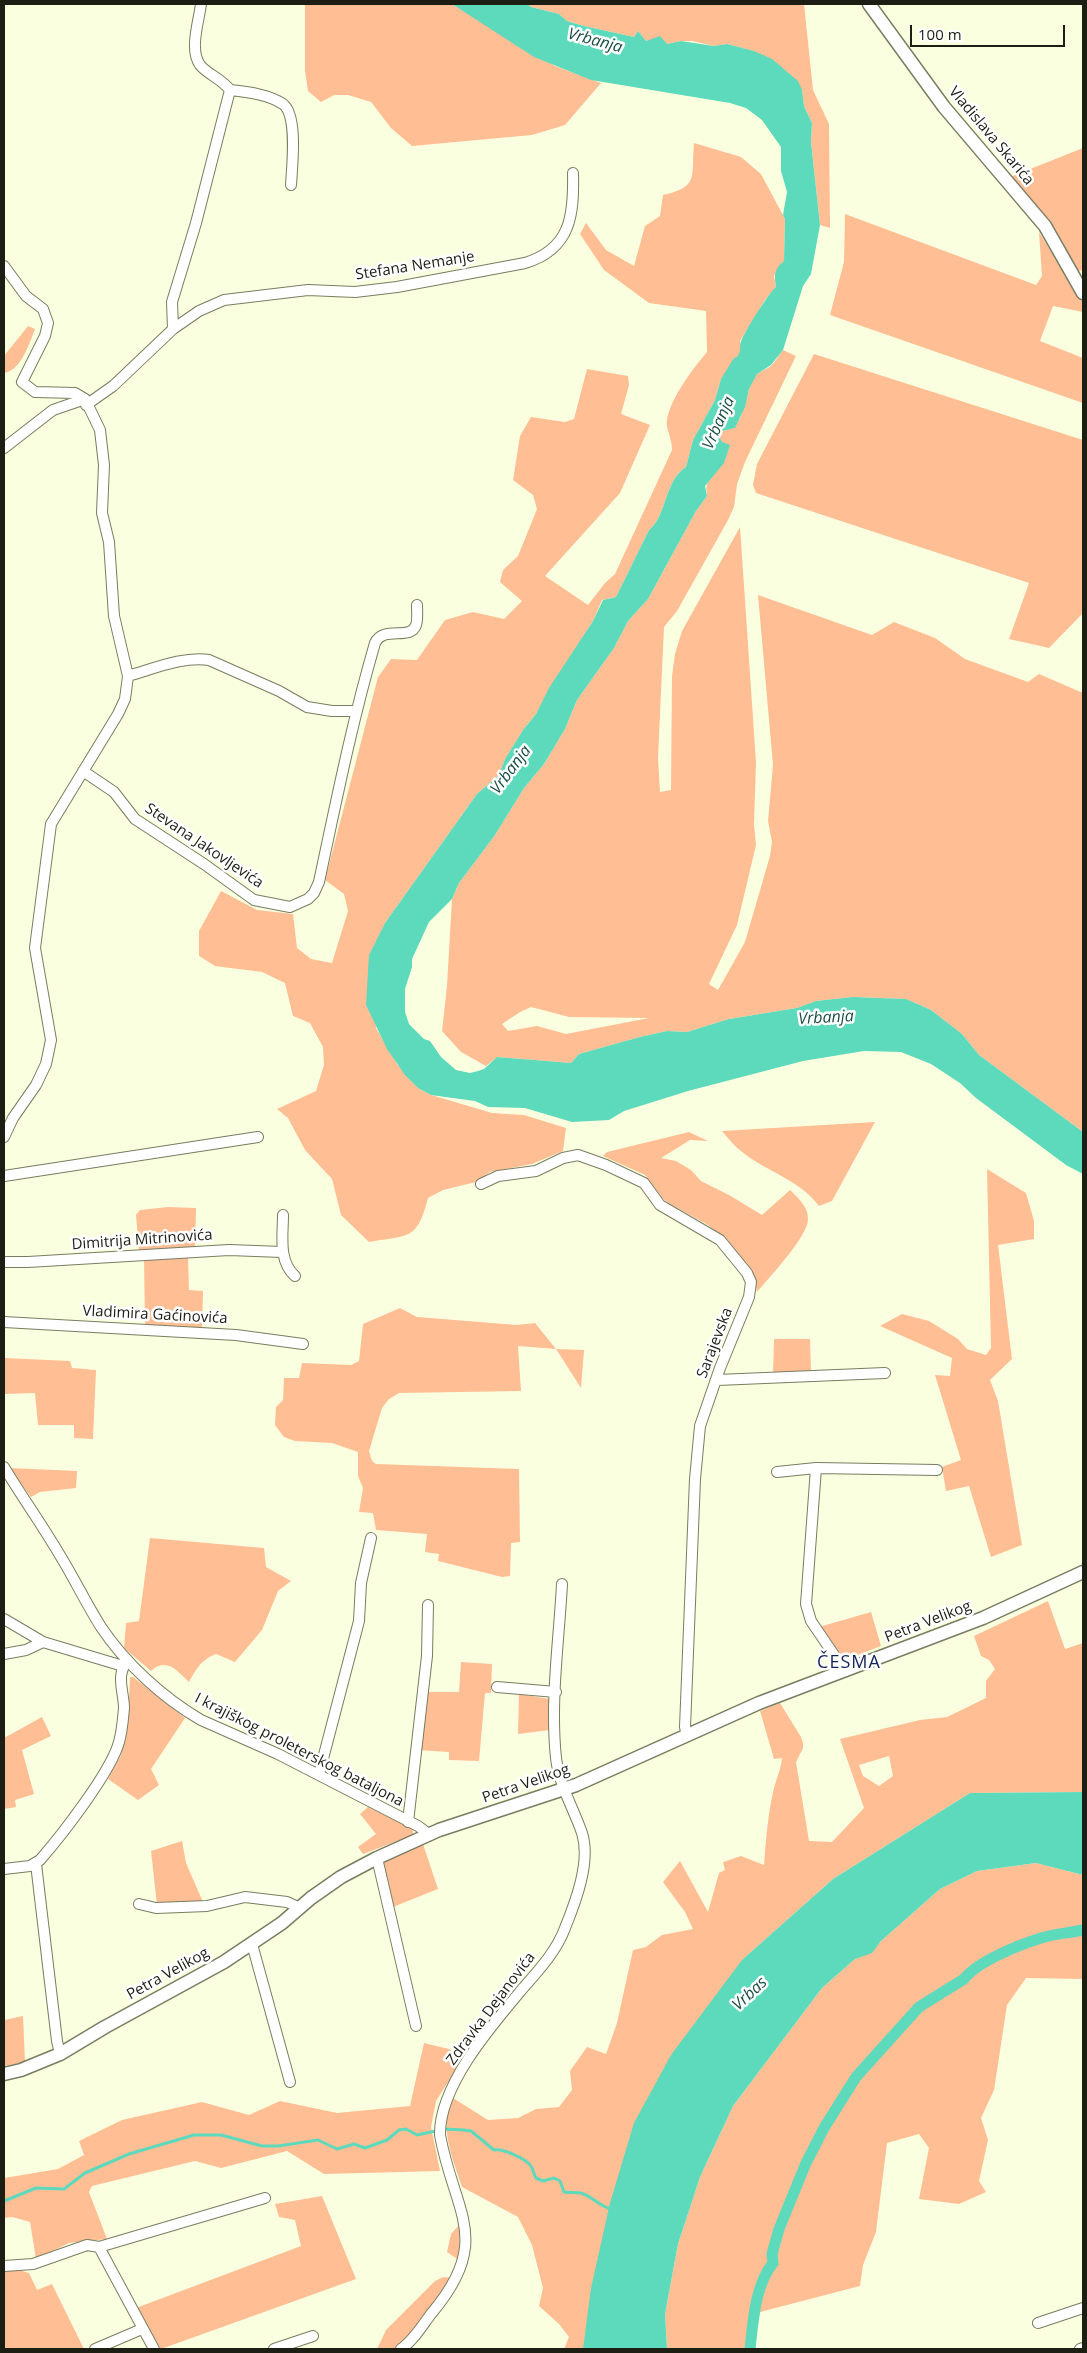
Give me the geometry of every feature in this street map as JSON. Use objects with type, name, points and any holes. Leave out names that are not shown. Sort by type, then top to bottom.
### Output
[{"type":"street","points":[[201,4],[196,53],[200,66],[223,81],[230,90],[258,94],[283,104],[289,113],[293,141],[291,184]]},
{"type":"street","name":"Vladislava Skarića","points":[[870,4],[944,107],[1045,226],[1083,293]]},
{"type":"street","points":[[173,330],[172,302],[196,223],[230,90]]},
{"type":"street","name":"Stefana Nemanje","points":[[85,402],[113,386],[151,348],[173,330],[199,311],[224,300],[308,290],[355,292],[397,287],[542,258],[561,241],[570,222],[574,195],[573,172]]},
{"type":"street","points":[[4,266],[26,296],[43,310],[48,323],[45,336],[22,382],[35,392],[75,393],[85,402],[94,415],[101,437],[104,465],[102,513],[109,542],[114,616],[128,676],[124,699],[118,714],[51,824],[35,948],[51,1040],[46,1064],[36,1085],[4,1137]]},
{"type":"street","points":[[4,448],[53,410],[85,402]]},
{"type":"street","name":"Stevana Jakovljevića","points":[[83,771],[114,792],[135,819],[204,864],[254,900],[290,907],[308,899],[314,893],[319,882],[345,768],[355,711],[377,639],[386,634],[407,633],[414,630],[416,626],[417,605]]},
{"type":"street","points":[[128,676],[198,659],[209,660],[279,691],[306,707],[332,711],[355,711]]},
{"type":"street","points":[[4,1176],[258,1137]]},
{"type":"street","name":"Sarajevska","points":[[481,1184],[498,1176],[536,1171],[563,1158],[578,1155],[644,1183],[660,1205],[720,1240],[747,1273],[751,1290],[700,1426],[695,1479],[685,1727],[688,1736]]},
{"type":"street","points":[[283,1214],[282,1252],[288,1268],[295,1276]]},
{"type":"street","name":"Dimitrija Mitrinovića","points":[[4,1262],[229,1250],[282,1252]]},
{"type":"street","name":"Vladimira Gaćinovića","points":[[4,1322],[236,1335],[303,1344]]},
{"type":"street","points":[[717,1380],[885,1374]]},
{"type":"street","name":"I krajiškog proleterskog bataljona","points":[[4,1467],[125,1663],[186,1711],[201,1720],[319,1774],[430,1835]]},
{"type":"street","points":[[816,1468],[806,1604],[811,1621],[845,1672]]},
{"type":"street","points":[[777,1472],[816,1468],[937,1470]]},
{"type":"street","points":[[319,1774],[359,1621],[361,1583],[371,1538]]},
{"type":"street","name":"Petra Velikog","points":[[4,2074],[37,2064],[60,2054],[252,1944],[341,1877],[377,1858],[430,1835],[563,1790],[759,1703],[845,1672],[983,1618],[1083,1572]]},
{"type":"street","name":"Zdravka Dejanovića","points":[[406,2348],[448,2294],[460,2275],[465,2254],[466,2243],[461,2207],[440,2130],[447,2097],[455,2081],[490,2031],[552,1953],[566,1927],[581,1876],[584,1852],[582,1832],[563,1790],[556,1759],[556,1692],[562,1584]]},
{"type":"street","points":[[408,1822],[427,1656],[428,1605]]},
{"type":"street","points":[[4,1618],[43,1642],[125,1663],[124,1707],[119,1743],[104,1773],[36,1864],[4,1869]]},
{"type":"street","points":[[4,1654],[26,1650],[43,1642]]},
{"type":"street","points":[[497,1688],[556,1692]]},
{"type":"street","points":[[377,1858],[416,2026]]},
{"type":"street","points":[[36,1864],[60,2054]]},
{"type":"street","points":[[139,1904],[156,1908],[207,1906],[245,1897],[287,1902],[300,1908]]},
{"type":"street","points":[[252,1944],[290,2082]]},
{"type":"street","points":[[4,2266],[33,2264],[88,2245],[98,2247],[265,2198]]},
{"type":"street","points":[[98,2247],[154,2349]]},
{"type":"street","points":[[1038,2323],[1083,2308]]},
{"type":"street","points":[[95,2349],[142,2329]]},
{"type":"street","points":[[274,2349],[312,2336]]},
{"type":"shaded area","points":[[305,4],[452,4],[555,66],[601,83],[565,125],[532,135],[412,146],[391,128],[371,102],[348,95],[334,95],[321,102],[308,91],[305,71]]},
{"type":"shaded area","points":[[527,4],[804,4],[813,90],[829,124],[830,228],[820,225],[811,142],[812,123],[804,106],[802,90],[754,51],[727,44],[714,46],[692,41],[667,44],[656,39],[646,41],[638,31],[634,37],[584,26],[567,21],[559,14],[531,7]]},
{"type":"shaded area","points":[[694,143],[741,157],[761,174],[785,219],[784,262],[774,276],[776,287],[765,300],[740,341],[742,351],[721,379],[715,400],[693,440],[686,467],[673,481],[659,516],[649,530],[616,597],[602,600],[593,621],[550,688],[536,714],[523,730],[505,759],[499,775],[477,794],[385,923],[376,1028],[397,1064],[418,1088],[431,1095],[492,1113],[524,1115],[566,1128],[563,1151],[532,1164],[490,1172],[476,1182],[443,1190],[428,1198],[420,1222],[409,1234],[369,1242],[341,1215],[332,1179],[305,1150],[288,1118],[277,1109],[316,1091],[324,1065],[323,1047],[310,1023],[293,1016],[285,983],[262,972],[215,966],[199,956],[199,931],[221,891],[257,910],[293,914],[297,948],[311,959],[332,963],[348,911],[344,894],[325,880],[378,677],[391,659],[417,660],[445,620],[473,612],[504,619],[522,601],[500,582],[503,570],[518,556],[537,509],[533,495],[513,480],[520,436],[531,417],[565,422],[574,419],[587,369],[628,376],[629,385],[621,414],[650,425],[620,493],[545,576],[588,605],[605,583],[615,574],[672,450],[667,427],[670,409],[681,387],[707,352],[706,311],[649,303],[604,270],[580,234],[586,223],[606,250],[634,266],[645,226],[660,216],[663,195],[683,188],[691,178]]},
{"type":"shaded area","points":[[1083,148],[1083,270],[1078,271],[1054,227],[1010,177]]},
{"type":"shaded area","points":[[845,214],[1036,285],[1042,276],[1039,232],[1083,303],[1083,312],[1053,306],[1040,341],[1083,358],[1083,403],[830,315],[844,262]]},
{"type":"shaded area","points":[[28,326],[35,329],[24,355],[15,367],[4,373],[4,356]]},
{"type":"shaded area","points":[[783,350],[796,356],[745,462],[737,484],[734,507],[677,611],[664,627],[658,758],[660,792],[671,790],[672,676],[675,654],[682,631],[740,527],[756,762],[754,824],[756,845],[737,925],[709,984],[718,990],[745,942],[770,856],[772,842],[768,821],[773,765],[758,595],[872,635],[894,622],[935,638],[965,659],[1028,682],[1039,674],[1083,693],[1083,1132],[979,1055],[962,1034],[931,1010],[906,999],[853,997],[816,1001],[797,1008],[729,1019],[687,1032],[667,1031],[640,1037],[579,1054],[571,1063],[497,1057],[486,1066],[461,1052],[442,1031],[447,986],[452,899],[459,883],[495,835],[524,788],[544,764],[565,729],[577,700],[614,648],[628,621],[648,599],[696,511],[707,496],[706,488],[708,482],[717,471],[722,443],[718,435],[737,423],[744,408],[752,381],[757,374],[771,366]],"holes":[[[531,1007],[569,1017],[649,1018],[566,1034],[537,1026],[508,1031],[502,1024]]]},
{"type":"shaded area","points":[[814,354],[1083,440],[1083,613],[1049,648],[1009,639],[1029,583],[756,493],[753,485],[757,464]]},
{"type":"shaded area","points":[[875,1122],[832,1201],[819,1206],[802,1189],[741,1151],[722,1131]]},
{"type":"shaded area","points":[[689,1132],[708,1141],[690,1140],[661,1158],[676,1161],[691,1170],[701,1181],[762,1215],[790,1190],[802,1203],[808,1214],[807,1226],[795,1246],[757,1292],[754,1277],[723,1238],[708,1225],[662,1198],[645,1175],[603,1156],[607,1152]]},
{"type":"shaded area","points":[[987,1169],[1026,1193],[1034,1221],[1034,1239],[998,1245],[1012,1359],[990,1380],[998,1401],[1022,1545],[991,1557],[969,1486],[946,1491],[942,1467],[961,1460],[935,1375],[950,1376],[952,1358],[880,1326],[902,1314],[929,1321],[958,1339],[967,1349],[986,1355],[991,1348]]},
{"type":"shaded area","points":[[168,1207],[196,1208],[195,1249],[139,1252],[136,1215],[140,1210]]},
{"type":"shaded area","points":[[188,1257],[189,1290],[203,1291],[202,1329],[145,1325],[144,1259]]},
{"type":"shaded area","points":[[400,1308],[417,1317],[517,1325],[535,1323],[556,1349],[518,1346],[521,1391],[399,1393],[389,1399],[382,1408],[369,1451],[372,1461],[376,1464],[519,1469],[520,1542],[511,1543],[510,1576],[502,1577],[438,1561],[439,1554],[425,1552],[427,1534],[376,1530],[373,1513],[359,1512],[363,1488],[358,1476],[358,1452],[332,1443],[295,1441],[284,1437],[275,1425],[276,1407],[283,1400],[284,1378],[299,1378],[302,1363],[351,1365],[359,1361],[363,1324]]},
{"type":"shaded area","points":[[774,1339],[810,1339],[811,1372],[773,1374]]},
{"type":"shaded area","points":[[556,1349],[584,1350],[581,1388]]},
{"type":"shaded area","points":[[4,1358],[70,1361],[72,1368],[96,1370],[93,1439],[74,1438],[74,1425],[38,1425],[35,1393],[4,1394]]},
{"type":"shaded area","points":[[10,1468],[77,1471],[76,1488],[40,1492],[31,1497]]},
{"type":"shaded area","points":[[150,1538],[264,1548],[266,1567],[291,1581],[278,1591],[262,1630],[235,1662],[216,1654],[200,1665],[189,1682],[176,1670],[167,1665],[162,1665],[151,1671],[124,1648],[126,1623],[139,1621]]},
{"type":"shaded area","points":[[1048,1601],[1065,1649],[1083,1643],[1083,1792],[970,1793],[833,1879],[742,1960],[583,2349],[564,2349],[569,2337],[559,2324],[539,2306],[543,2288],[532,2245],[518,2217],[462,2187],[448,2143],[447,2120],[453,2098],[488,2120],[518,2118],[536,2109],[559,2107],[572,2090],[570,2071],[587,2047],[606,2054],[617,2023],[633,1950],[646,1947],[662,1935],[693,1929],[685,1912],[663,1882],[680,1861],[708,1912],[719,1873],[725,1870],[723,1862],[741,1856],[764,1865],[770,1807],[782,1758],[774,1759],[760,1711],[780,1703],[801,1737],[803,1748],[796,1762],[809,1841],[832,1842],[864,1808],[840,1739],[920,1720],[947,1717],[986,1698],[986,1681],[995,1669],[989,1660],[981,1656],[974,1636]],"holes":[[[889,1756],[893,1776],[879,1786],[863,1776],[859,1765]]]},
{"type":"shaded area","points":[[871,1612],[881,1646],[847,1659],[838,1655],[819,1627]]},
{"type":"shaded area","points":[[461,1662],[492,1664],[491,1693],[485,1693],[479,1761],[449,1760],[449,1752],[418,1750],[427,1692],[459,1692]]},
{"type":"shaded area","points":[[130,1677],[133,1677],[185,1718],[151,1769],[159,1785],[138,1800],[108,1779],[121,1755],[128,1719]]},
{"type":"shaded area","points":[[519,1694],[550,1699],[550,1730],[518,1734]]},
{"type":"shaded area","points":[[42,1717],[51,1736],[22,1750],[34,1794],[15,1800],[16,1807],[4,1809],[4,1738]]},
{"type":"shaded area","points":[[368,1807],[413,1829],[413,1835],[363,1854],[358,1847],[376,1834],[360,1814]]},
{"type":"shaded area","points":[[182,1841],[186,1863],[203,1902],[157,1905],[151,1851]]},
{"type":"shaded area","points":[[423,1844],[438,1889],[393,1907],[383,1863],[385,1860]]},
{"type":"shaded area","points":[[1036,1863],[1083,1875],[1083,1979],[1026,1978],[1007,2005],[994,2090],[981,2118],[988,2140],[979,2181],[986,2192],[959,2204],[919,2199],[929,2148],[919,2134],[887,2143],[876,2232],[863,2265],[860,2286],[760,2312],[754,2349],[667,2349],[665,2314],[678,2244],[700,2177],[733,2106],[822,1988],[855,1959],[872,1952],[881,1941],[940,1889],[977,1871]]},
{"type":"shaded area","points":[[23,2016],[25,2062],[4,2066],[4,2020]]},
{"type":"shaded area","points":[[424,2043],[449,2049],[462,2060],[436,2101],[431,2127],[440,2171],[324,2174],[287,2151],[221,2168],[195,2161],[92,2186],[89,2192],[107,2239],[69,2243],[36,2259],[30,2222],[12,2217],[4,2218],[4,2178],[58,2169],[84,2155],[79,2141],[122,2120],[202,2102],[249,2115],[280,2101],[337,2113],[410,2106]]},
{"type":"shaded area","points":[[322,2196],[356,2279],[161,2349],[136,2308],[301,2246],[295,2220],[279,2217],[275,2204]]},
{"type":"shaded area","points":[[459,2225],[460,2261],[447,2252],[451,2234]]},
{"type":"shaded area","points":[[15,2269],[29,2273],[37,2290],[52,2284],[84,2349],[4,2349],[4,2271]]},
{"type":"shaded area","points":[[443,2277],[452,2278],[405,2342],[394,2349],[377,2349],[386,2330],[435,2281]]},
{"type":"water","name":"Vrbanja","points":[[452,4],[527,4],[531,7],[559,14],[567,21],[584,26],[634,37],[638,31],[646,41],[660,36],[667,44],[681,41],[714,46],[727,44],[754,51],[772,59],[798,81],[802,90],[804,106],[812,123],[811,142],[820,225],[811,274],[803,286],[783,350],[771,365],[757,374],[749,389],[745,407],[735,428],[718,434],[722,442],[730,445],[724,463],[705,486],[707,496],[696,511],[648,599],[628,621],[614,648],[577,700],[565,729],[544,764],[524,788],[495,835],[459,883],[452,899],[429,922],[412,959],[412,967],[405,989],[405,1012],[409,1024],[424,1039],[430,1041],[441,1057],[456,1070],[470,1073],[484,1069],[497,1057],[571,1063],[579,1054],[640,1037],[667,1031],[687,1032],[729,1019],[797,1008],[816,1001],[853,997],[906,999],[931,1010],[962,1034],[979,1055],[1083,1132],[1083,1174],[1066,1165],[976,1098],[960,1083],[931,1064],[901,1052],[864,1051],[803,1061],[688,1091],[624,1111],[609,1120],[572,1122],[525,1108],[488,1107],[475,1101],[431,1095],[418,1088],[405,1075],[387,1049],[366,1005],[369,955],[385,923],[477,794],[499,775],[505,759],[523,730],[536,714],[549,688],[593,621],[603,600],[616,597],[649,530],[659,516],[673,481],[686,467],[693,440],[715,400],[721,379],[734,358],[739,354],[741,341],[753,320],[776,287],[776,272],[784,261],[785,219],[783,215],[787,192],[781,171],[781,147],[762,120],[746,108],[730,103],[591,80],[534,57]]},
{"type":"water","name":"Vrbas","points":[[1083,1792],[1083,1875],[1036,1863],[977,1871],[940,1889],[881,1941],[872,1953],[855,1959],[822,1988],[733,2106],[700,2177],[678,2244],[665,2314],[667,2349],[583,2349],[591,2288],[610,2203],[634,2123],[671,2055],[742,1960],[833,1879],[970,1793]]},
{"type":"waterway","points":[[750,2349],[759,2293],[762,2282],[773,2263],[772,2254],[779,2229],[806,2163],[824,2128],[856,2077],[919,2007],[964,1979],[979,1966],[1000,1954],[1032,1941],[1051,1935],[1083,1930]]},
{"type":"waterway","points":[[4,2201],[36,2188],[64,2189],[85,2173],[129,2154],[194,2135],[221,2135],[262,2146],[278,2146],[318,2140],[337,2149],[354,2144],[365,2148],[387,2140],[399,2130],[406,2129],[417,2135],[445,2129],[471,2131],[494,2150],[508,2152],[524,2160],[531,2166],[536,2178],[543,2181],[554,2178],[560,2181],[564,2192],[581,2193],[611,2209]]},
{"type":"district","name":"ČESMA","points":[[849,1663]]}]
